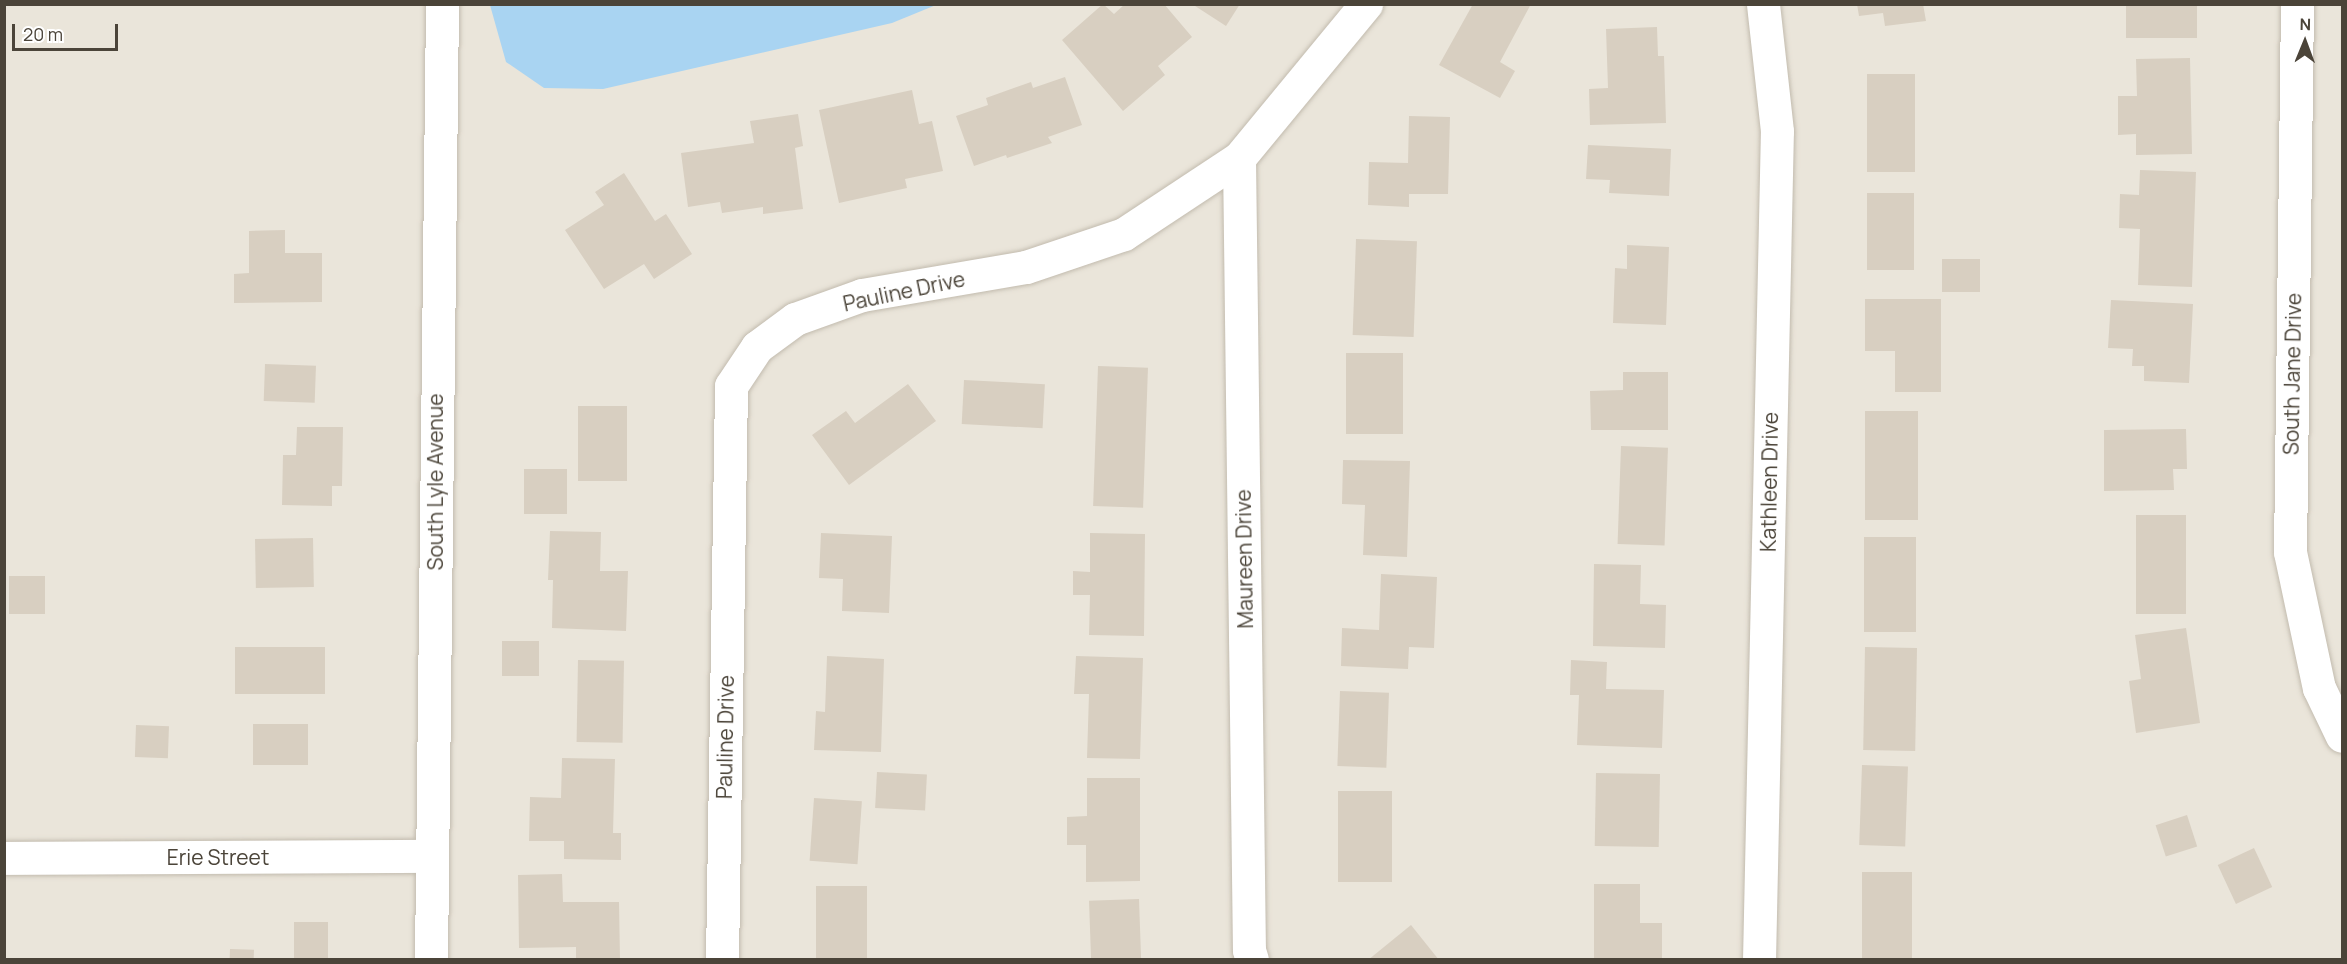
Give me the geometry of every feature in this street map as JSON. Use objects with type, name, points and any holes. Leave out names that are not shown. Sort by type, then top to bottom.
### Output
[{"type":"street","name":"South Lyle Avenue","points":[[430,960],[442,4]]},
{"type":"street","name":"Pauline Drive","points":[[722,960],[731,386],[737,376],[757,347],[795,319],[862,295],[1026,267],[1124,234],[1239,158],[1366,4]]},
{"type":"street","name":"Kathleen Drive","points":[[1759,960],[1777,131],[1763,4]]},
{"type":"street","name":"South Jane Drive","points":[[2297,4],[2290,552],[2319,688],[2343,736]]},
{"type":"street","name":"Maureen Drive","points":[[1239,158],[1249,950],[1252,960]]},
{"type":"street","name":"Erie Street","points":[[4,858],[432,856]]},
{"type":"shaded area","points":[[5,5],[2342,5],[2342,960],[5,960]]},
{"type":"water","points":[[490,4],[936,5],[892,23],[603,89],[544,88],[506,62]]},
{"type":"building","points":[[1103,4],[1114,14],[1125,4],[1164,4],[1192,37],[1158,66],[1165,75],[1123,111],[1062,40]]},
{"type":"building","points":[[1192,4],[1240,4],[1226,26]]},
{"type":"building","points":[[1473,4],[1531,4],[1500,62],[1515,71],[1500,98],[1439,65]]},
{"type":"building","points":[[1857,4],[1923,4],[1926,21],[1885,26],[1883,13],[1859,16]]},
{"type":"building","points":[[2126,4],[2197,4],[2197,38],[2126,38]]},
{"type":"building","points":[[1657,27],[1658,56],[1664,56],[1666,123],[1590,125],[1589,89],[1608,88],[1606,29]]},
{"type":"building","points":[[2190,58],[2192,154],[2136,155],[2136,134],[2118,135],[2118,96],[2137,96],[2136,59]]},
{"type":"building","points":[[1867,74],[1915,74],[1915,172],[1867,172]]},
{"type":"building","points":[[1065,77],[1082,125],[1048,137],[1052,143],[974,166],[956,116],[988,105],[986,98],[1031,82],[1033,88]]},
{"type":"building","points":[[912,90],[919,124],[932,121],[943,171],[905,179],[907,188],[839,203],[819,110]]},
{"type":"building","points":[[798,114],[803,146],[795,148],[803,209],[763,214],[763,207],[722,213],[720,202],[688,207],[681,153],[754,143],[750,121]]},
{"type":"building","points":[[1409,116],[1450,117],[1448,194],[1409,194],[1409,207],[1368,205],[1369,162],[1408,163]]},
{"type":"building","points":[[1588,145],[1671,149],[1669,196],[1609,193],[1610,180],[1586,179]]},
{"type":"building","points":[[2140,170],[2196,172],[2192,287],[2138,285],[2140,229],[2119,228],[2120,194],[2139,195]]},
{"type":"building","points":[[624,173],[655,221],[666,214],[692,254],[654,279],[644,264],[604,289],[565,230],[604,205],[595,192]]},
{"type":"building","points":[[1867,193],[1914,193],[1914,270],[1867,270]]},
{"type":"building","points":[[285,230],[285,253],[322,253],[322,302],[234,303],[234,274],[249,273],[249,231]]},
{"type":"building","points":[[1356,239],[1417,241],[1414,337],[1353,335]]},
{"type":"building","points":[[1627,245],[1669,247],[1666,325],[1613,323],[1615,268],[1627,269]]},
{"type":"building","points":[[1942,259],[1980,259],[1980,292],[1942,292]]},
{"type":"building","points":[[1865,299],[1941,299],[1941,392],[1895,392],[1895,351],[1865,351]]},
{"type":"building","points":[[2111,300],[2193,304],[2189,383],[2144,381],[2144,366],[2132,366],[2133,349],[2108,348]]},
{"type":"building","points":[[1346,353],[1403,353],[1403,434],[1346,434]]},
{"type":"building","points":[[265,364],[316,366],[315,403],[264,401]]},
{"type":"building","points":[[1098,366],[1148,368],[1143,508],[1093,506]]},
{"type":"building","points":[[1623,372],[1668,372],[1668,430],[1591,430],[1590,391],[1623,390]]},
{"type":"building","points":[[964,380],[1045,384],[1043,428],[962,424]]},
{"type":"building","points":[[908,384],[936,421],[849,485],[812,435],[846,411],[855,423]]},
{"type":"building","points":[[578,406],[627,406],[627,481],[578,481]]},
{"type":"building","points":[[1865,411],[1918,411],[1918,520],[1865,520]]},
{"type":"building","points":[[297,427],[343,427],[342,486],[332,486],[332,506],[282,505],[283,455],[296,455]]},
{"type":"building","points":[[2186,429],[2187,469],[2173,469],[2174,490],[2104,491],[2104,430]]},
{"type":"building","points":[[1621,446],[1668,448],[1665,546],[1618,544]]},
{"type":"building","points":[[1343,460],[1410,461],[1407,557],[1363,555],[1365,505],[1342,504]]},
{"type":"building","points":[[524,469],[567,469],[567,514],[524,514]]},
{"type":"building","points":[[2136,515],[2186,515],[2186,614],[2136,614]]},
{"type":"building","points":[[550,531],[601,532],[600,571],[628,571],[626,631],[552,628],[553,580],[548,580]]},
{"type":"building","points":[[821,533],[892,536],[889,613],[842,611],[843,579],[819,578]]},
{"type":"building","points":[[1090,533],[1145,534],[1144,636],[1089,635],[1090,595],[1073,595],[1073,571],[1090,572]]},
{"type":"building","points":[[1864,537],[1916,537],[1916,632],[1864,632]]},
{"type":"building","points":[[313,538],[314,587],[256,588],[255,539]]},
{"type":"building","points":[[1594,564],[1641,565],[1640,604],[1666,605],[1665,648],[1593,646]]},
{"type":"building","points":[[1381,574],[1437,577],[1434,648],[1409,647],[1408,669],[1341,666],[1342,628],[1379,630]]},
{"type":"building","points":[[9,576],[45,576],[45,614],[9,614]]},
{"type":"building","points":[[2186,628],[2200,723],[2136,733],[2129,681],[2141,679],[2135,635]]},
{"type":"building","points":[[502,641],[539,641],[539,676],[502,676]]},
{"type":"building","points":[[235,647],[325,647],[325,694],[235,694]]},
{"type":"building","points":[[1865,647],[1917,648],[1915,751],[1863,750]]},
{"type":"building","points":[[827,656],[884,659],[881,752],[814,750],[816,711],[825,712]]},
{"type":"building","points":[[1076,656],[1143,658],[1140,759],[1087,758],[1089,694],[1074,694]]},
{"type":"building","points":[[578,660],[624,661],[623,743],[577,742]]},
{"type":"building","points":[[1571,660],[1607,662],[1606,689],[1664,690],[1662,748],[1577,745],[1579,695],[1570,695]]},
{"type":"building","points":[[1340,691],[1389,693],[1386,768],[1337,766]]},
{"type":"building","points":[[253,724],[308,724],[308,765],[253,765]]},
{"type":"building","points":[[136,725],[169,726],[168,758],[135,757]]},
{"type":"building","points":[[562,758],[615,759],[613,833],[621,833],[621,860],[564,859],[564,841],[529,841],[530,797],[561,798]]},
{"type":"building","points":[[1862,765],[1908,767],[1905,847],[1859,845]]},
{"type":"building","points":[[877,772],[927,775],[925,811],[875,808]]},
{"type":"building","points":[[1596,773],[1660,774],[1659,847],[1595,846]]},
{"type":"building","points":[[1087,778],[1140,778],[1140,881],[1086,882],[1086,845],[1067,845],[1067,817],[1087,816]]},
{"type":"building","points":[[1338,791],[1392,791],[1392,882],[1338,882]]},
{"type":"building","points":[[814,798],[862,801],[857,864],[810,861]]},
{"type":"building","points":[[2187,815],[2197,846],[2166,857],[2156,825]]},
{"type":"building","points":[[2254,848],[2272,887],[2236,904],[2218,865]]},
{"type":"building","points":[[1862,872],[1912,872],[1912,960],[1862,960]]},
{"type":"building","points":[[562,874],[563,902],[619,902],[620,960],[576,960],[576,947],[519,948],[518,875]]},
{"type":"building","points":[[1594,884],[1640,884],[1640,923],[1662,923],[1662,960],[1594,960]]},
{"type":"building","points":[[816,886],[867,886],[867,960],[816,960]]},
{"type":"building","points":[[1139,899],[1141,960],[1091,960],[1089,901]]},
{"type":"building","points":[[294,922],[328,922],[328,960],[294,960]]},
{"type":"building","points":[[1411,925],[1439,960],[1368,960]]},
{"type":"building","points":[[230,949],[254,950],[254,960],[230,960]]}]
